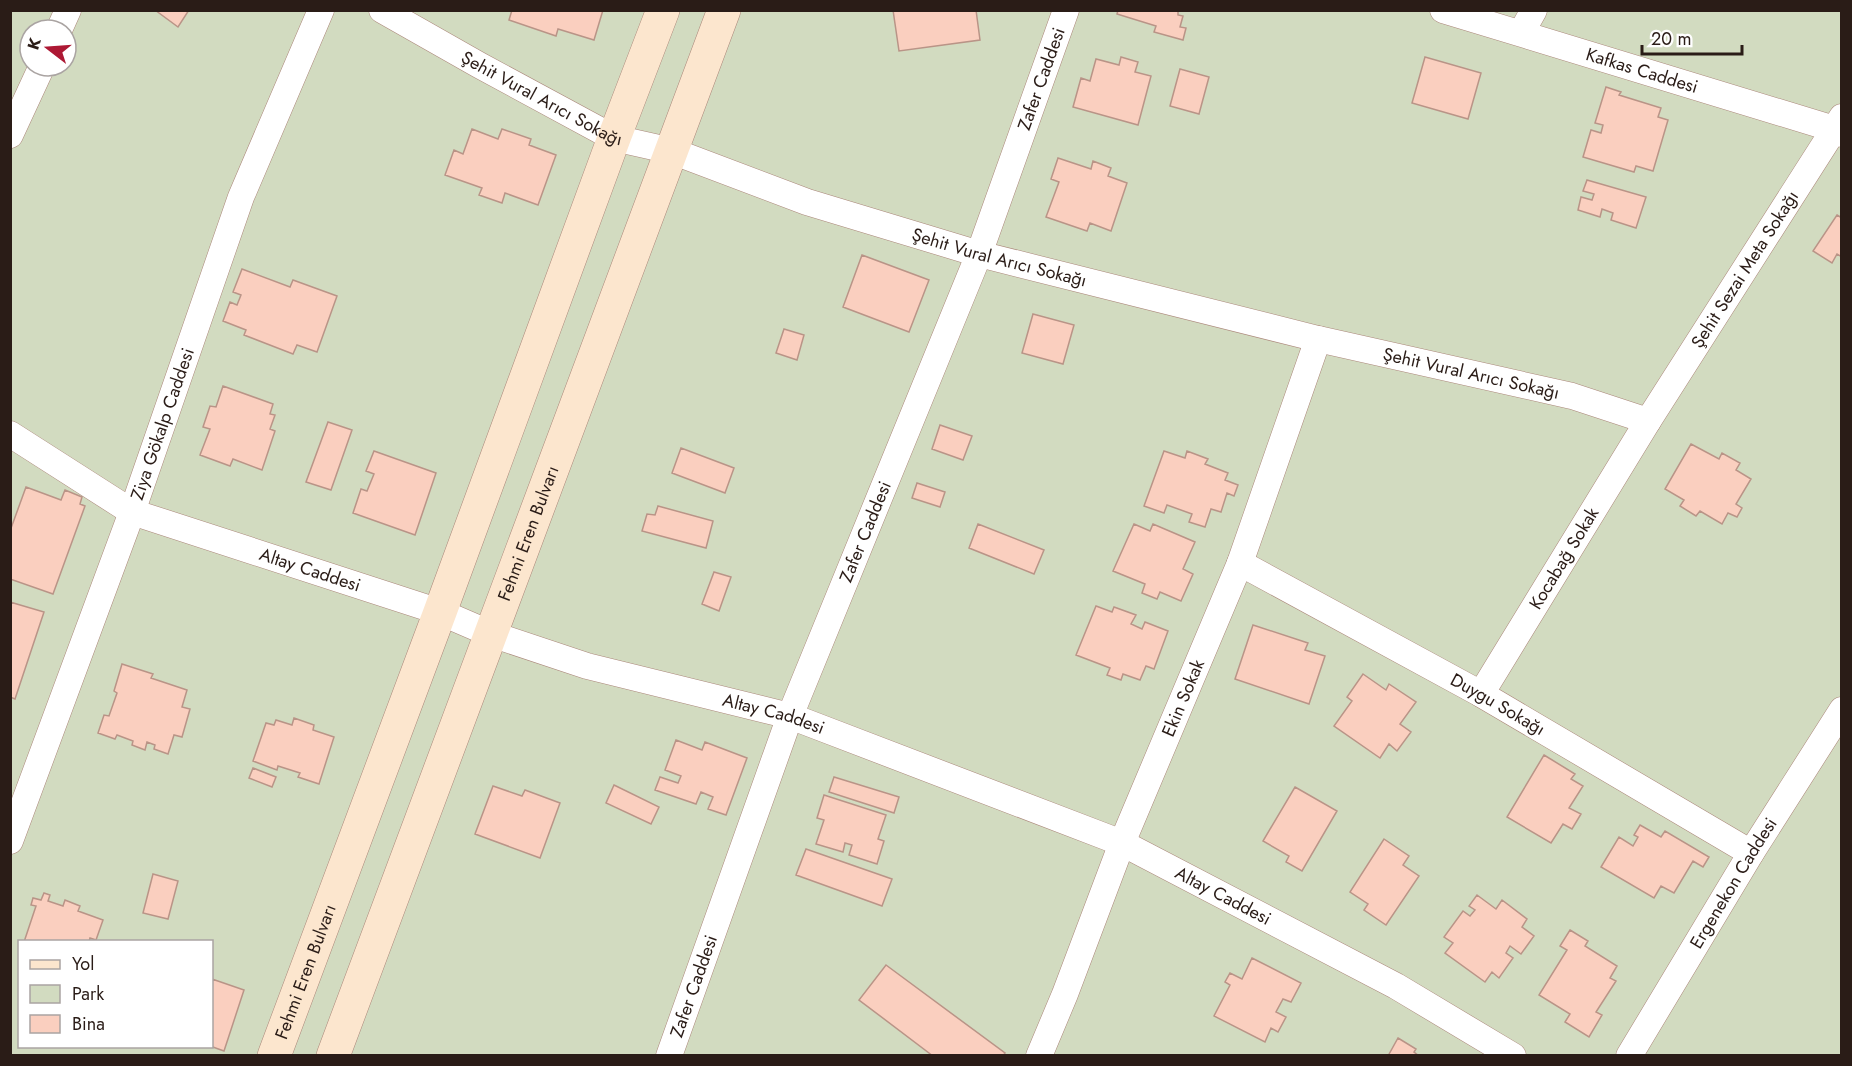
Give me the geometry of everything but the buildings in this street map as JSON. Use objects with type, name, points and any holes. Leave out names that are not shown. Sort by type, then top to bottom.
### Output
[{"type":"street","name":"Ziya Gökalp Caddesi","points":[[10,841],[132,512],[241,197],[321,10]]},
{"type":"street","name":"Şehit Vural Arıcı Sokağı","points":[[381,10],[478,66],[614,138],[672,151],[807,202],[979,254],[1318,339],[1572,396],[1648,421]]},
{"type":"street","name":"Fehmi Eren Bulvarı","points":[[274,1056],[663,10]]},
{"type":"street","name":"Fehmi Eren Bulvarı","points":[[333,1056],[724,10]]},
{"type":"street","name":"Zafer Caddesi","points":[[669,1056],[789,716],[979,254],[1066,10]]},
{"type":"street","name":"Kafkas Caddesi","points":[[1443,10],[1839,126]]},
{"type":"street","points":[[1521,33],[1534,10]]},
{"type":"street","points":[[10,135],[36,78]]},
{"type":"street","name":"Şehit Sezai Meta Sokağı","points":[[1648,421],[1839,126]]},
{"type":"street","name":"Ekin Sokak","points":[[1039,1056],[1122,843],[1240,563],[1318,339]]},
{"type":"street","name":"Kocabağ Sokak","points":[[1481,694],[1648,421]]},
{"type":"street","name":"Altay Caddesi","points":[[10,434],[132,512],[440,612],[490,634],[586,666],[789,716],[1122,843],[1396,986],[1513,1056]]},
{"type":"street","name":"Duygu Sokağı","points":[[1240,563],[1481,694],[1751,853]]},
{"type":"street","name":"Ergenekon Caddesi","points":[[1629,1056],[1751,853],[1842,710]]},
{"type":"green space","points":[[10,11],[1841,11],[1841,1055],[11,1055]]}]
